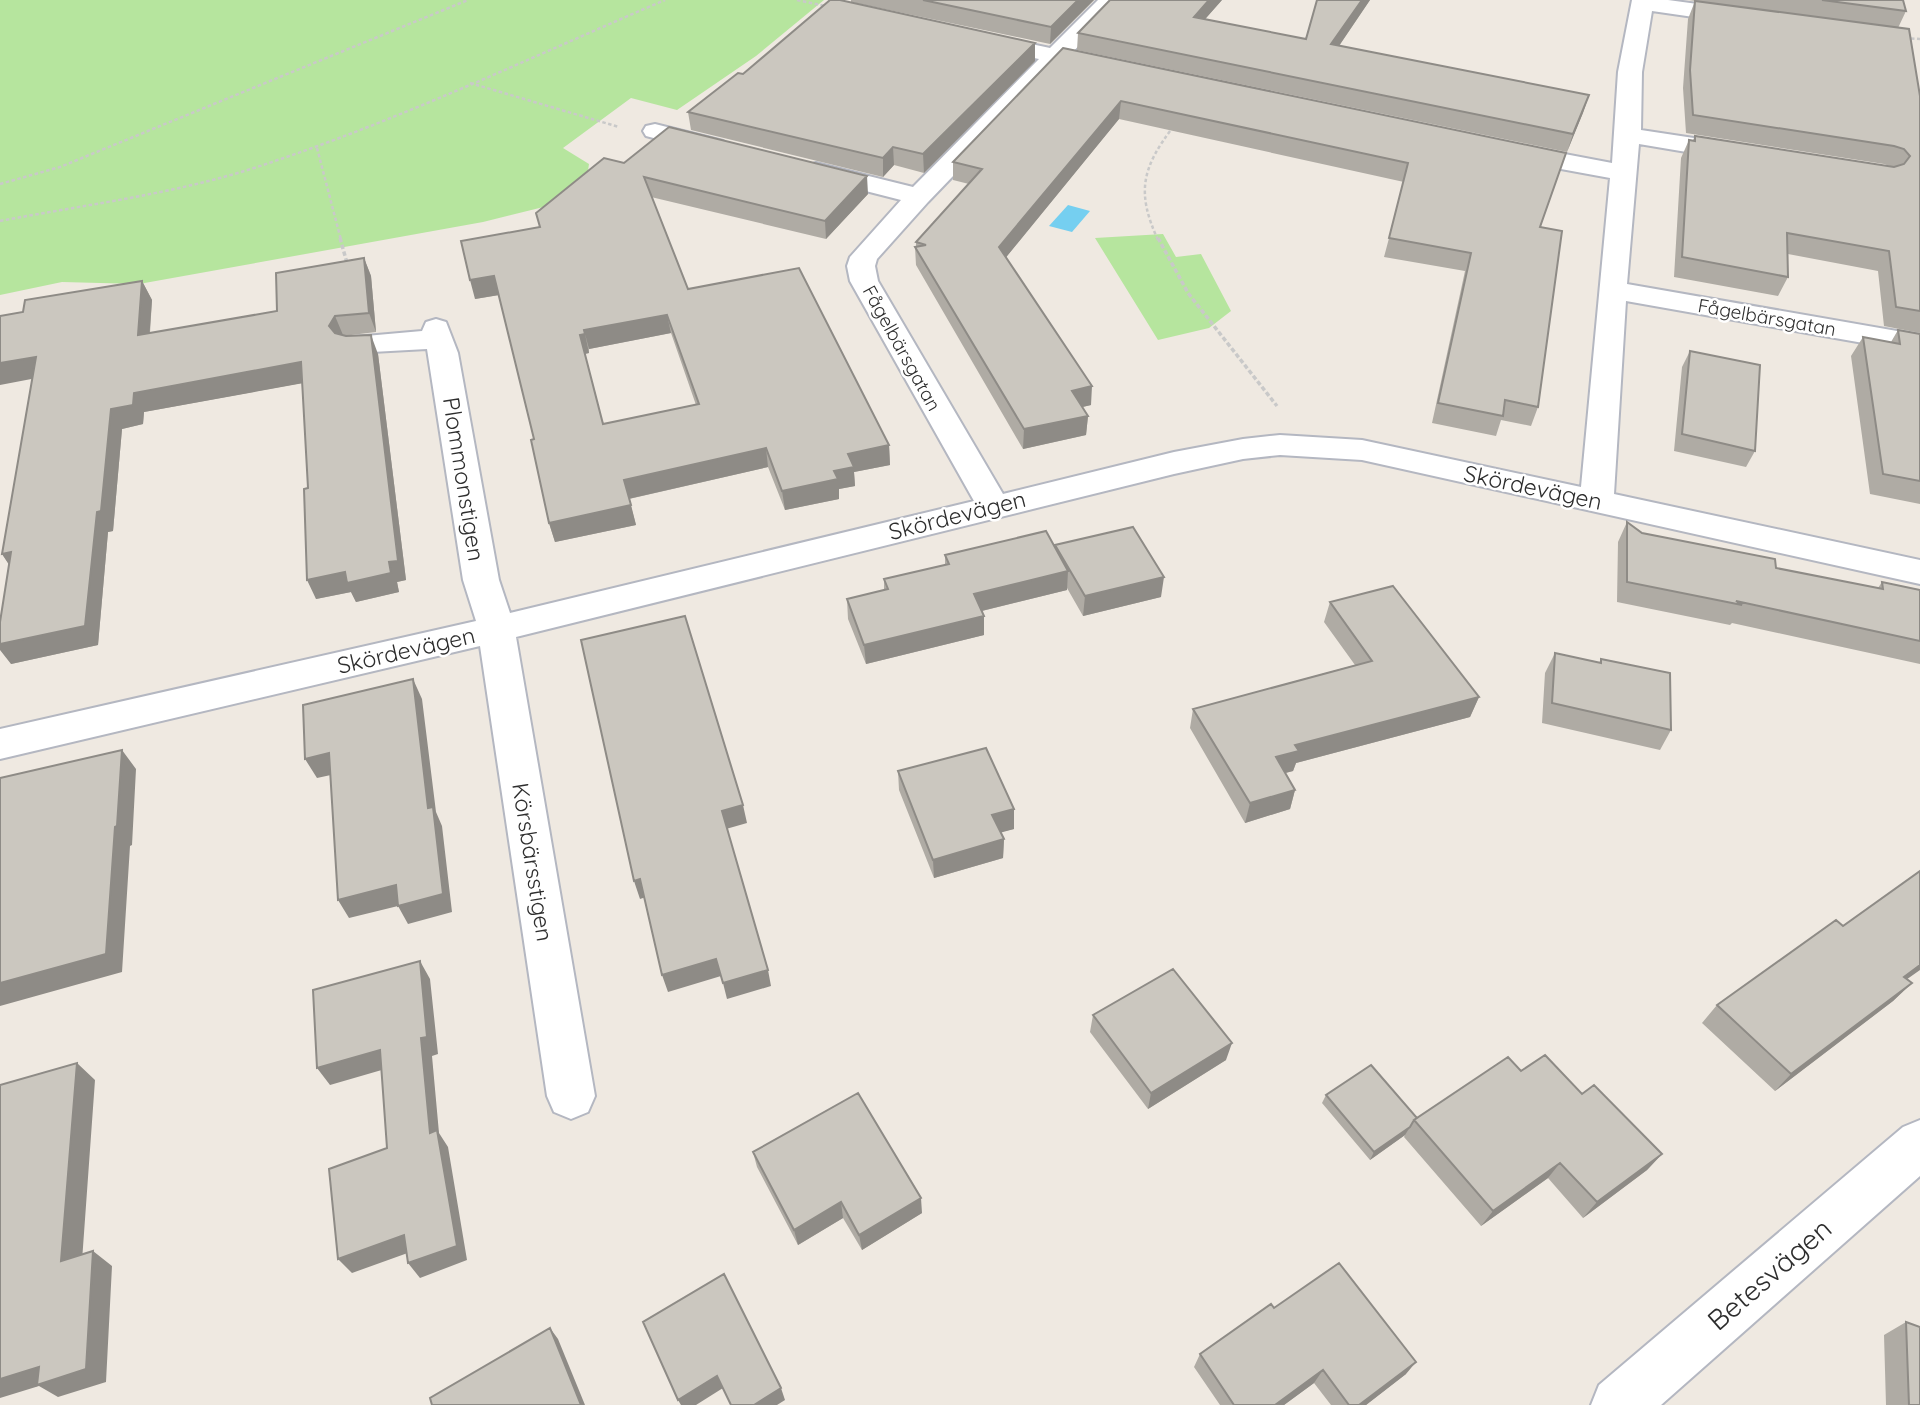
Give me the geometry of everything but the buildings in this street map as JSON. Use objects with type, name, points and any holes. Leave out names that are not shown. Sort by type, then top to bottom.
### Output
[{"type":"street","name":"Fågelbärsgatan","points":[[994,506],[960,452],[864,281],[861,266],[864,257],[919,196],[1110,0]]},
{"type":"street","points":[[1597,501],[1628,135],[1630,72],[1643,1],[1759,19]]},
{"type":"street","points":[[962,36],[1135,73]]},
{"type":"street","points":[[655,131],[736,151]]},
{"type":"street","points":[[1628,135],[1767,157]]},
{"type":"street","points":[[1483,146],[1623,173]]},
{"type":"street","points":[[789,165],[919,196]]},
{"type":"street","name":"Fågelbärsgatan","points":[[1613,290],[1920,344]]},
{"type":"street","name":"Plommonstigen","points":[[354,344],[438,334],[481,580],[497,629]]},
{"type":"street","name":"Skördevägen","points":[[0,744],[497,629],[994,506],[1243,449],[1280,445],[1362,450],[1920,572]]},
{"type":"street","name":"Körsbärsstigen","points":[[497,629],[502,674],[571,1096]]},
{"type":"street","name":"Betesvägen","points":[[1619,1405],[1920,1144]]},
{"type":"path","points":[[0,184],[71,162],[468,0]]},
{"type":"path","points":[[0,221],[189,185],[317,148],[664,0]]},
{"type":"path","points":[[797,0],[839,9]]},
{"type":"path","points":[[1897,38],[1920,38]]},
{"type":"path","points":[[470,83],[591,121],[638,132],[655,131]]},
{"type":"path","points":[[1175,125],[1147,168],[1144,194],[1150,223],[1169,262],[1194,300],[1309,447]]},
{"type":"path","points":[[317,148],[350,273],[354,344]]},
{"type":"green space","points":[[0,0],[824,0],[756,56],[677,110],[631,98],[563,148],[589,164],[584,197],[483,222],[139,284],[62,282],[0,295]]},
{"type":"green space","points":[[1163,234],[1176,257],[1201,254],[1231,311],[1209,328],[1158,340],[1095,238]]},
{"type":"water","points":[[1068,205],[1090,211],[1072,232],[1049,226]]}]
